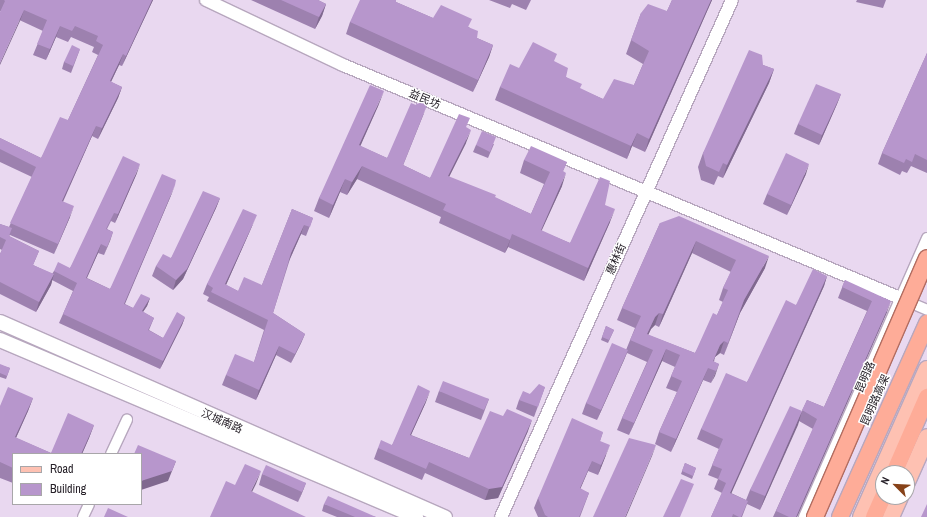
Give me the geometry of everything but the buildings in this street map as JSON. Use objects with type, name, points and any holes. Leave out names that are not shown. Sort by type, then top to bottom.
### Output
[{"type":"highway","points":[[815,517],[927,258]]},
{"type":"highway","name":"昆明路高架","points":[[823,517],[927,282]]},
{"type":"highway","name":"昆明路高架","points":[[840,517],[927,323]]},
{"type":"highway","points":[[897,465],[927,397]]},
{"type":"highway","points":[[874,517],[879,505]]},
{"type":"main road","name":"汉城南路","points":[[0,322],[445,517]]},
{"type":"main road","name":"汉城南路","points":[[0,340],[416,517]]},
{"type":"main road","points":[[861,517],[927,369]]},
{"type":"main road","points":[[915,465],[927,437]]},
{"type":"main road","points":[[891,517],[896,505]]},
{"type":"street","name":"益民坊","points":[[206,0],[343,64],[900,298]]},
{"type":"street","name":"惠林街","points":[[501,517],[732,0]]},
{"type":"street","name":"昆明路","points":[[804,517],[927,238]]},
{"type":"street","points":[[900,298],[927,310]]},
{"type":"street","points":[[112,453],[127,419]]},
{"type":"street","points":[[83,517],[89,505]]}]
